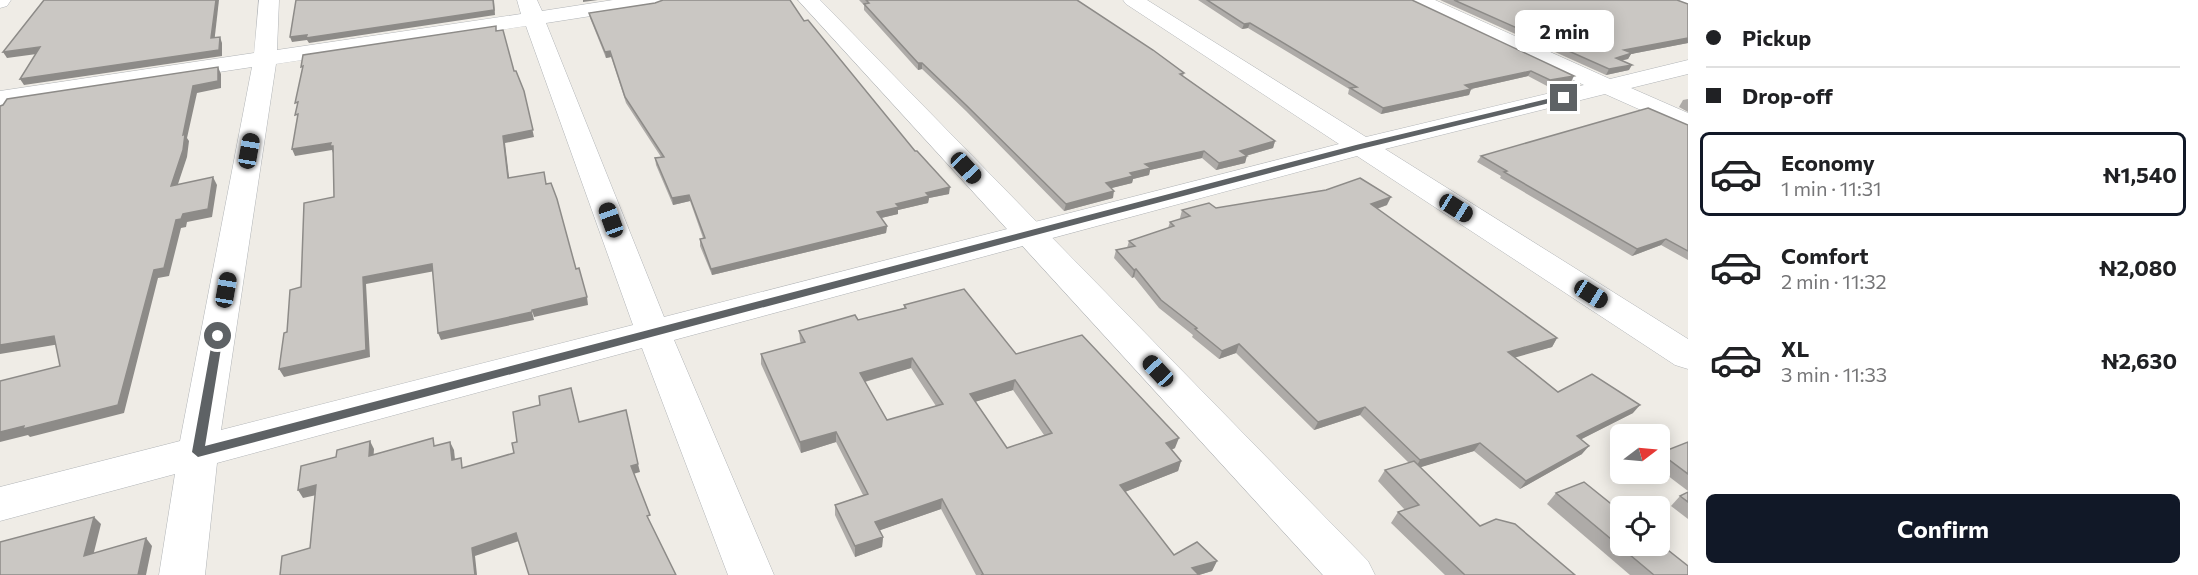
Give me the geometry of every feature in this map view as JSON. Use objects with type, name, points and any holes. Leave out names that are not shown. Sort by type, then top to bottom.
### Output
[{"type":"street","points":[[182,575],[198,452],[265,58],[269,0]]},
{"type":"street","points":[[0,98],[265,58],[532,10],[655,0]]},
{"type":"street","points":[[808,0],[1352,575]]},
{"type":"street","points":[[1132,0],[1688,356]]},
{"type":"street","points":[[1418,0],[1688,123]]},
{"type":"street","points":[[1682,0],[1688,2]]},
{"type":"street","points":[[532,10],[653,332],[751,575]]},
{"type":"street","points":[[0,504],[1359,147],[1688,67]]},
{"type":"building","points":[[44,0],[216,0],[211,38],[220,37],[219,50],[20,79],[40,47],[3,52]]},
{"type":"building","points":[[296,0],[493,0],[494,10],[306,38],[307,35],[290,37]]},
{"type":"building","points":[[663,0],[790,0],[804,21],[808,20],[915,151],[950,187],[926,193],[929,196],[896,204],[899,207],[877,212],[887,226],[711,269],[700,239],[705,238],[689,195],[672,198],[655,158],[664,157],[625,97],[610,51],[605,52],[589,13]]},
{"type":"building","points":[[866,0],[1077,0],[1153,50],[1184,73],[1180,74],[1275,141],[1240,151],[1247,156],[1219,163],[1204,151],[1145,164],[1151,168],[1130,173],[1133,176],[1106,183],[1114,191],[1066,204],[922,63],[918,63],[864,4],[869,3]]},
{"type":"building","points":[[1207,0],[1412,0],[1574,76],[1550,80],[1531,71],[1465,85],[1471,89],[1383,108],[1350,88],[1357,87],[1250,23],[1244,24]]},
{"type":"building","points":[[1454,0],[1677,0],[1688,4],[1688,38],[1624,50],[1632,53],[1616,58],[1632,65],[1609,69]]},
{"type":"building","points":[[496,26],[496,31],[503,30],[514,71],[524,91],[533,130],[503,136],[508,178],[544,172],[546,184],[551,183],[557,199],[576,269],[579,268],[587,297],[438,333],[432,264],[363,277],[366,350],[279,369],[284,333],[287,332],[290,290],[301,287],[304,203],[334,197],[333,146],[330,146],[331,143],[292,149],[298,114],[295,115],[298,102],[295,103],[303,66],[301,67],[303,55]]},
{"type":"building","points":[[218,67],[218,81],[193,86],[183,135],[185,134],[183,150],[171,186],[213,177],[208,209],[183,214],[181,219],[176,220],[164,268],[154,270],[118,405],[23,429],[24,426],[0,432],[0,381],[60,366],[54,336],[0,345],[0,106],[7,99]]},
{"type":"building","points":[[1648,108],[1688,125],[1688,251],[1666,239],[1637,249],[1504,172],[1507,171],[1481,156]]},
{"type":"building","points":[[1360,178],[1391,197],[1371,204],[1557,338],[1508,352],[1558,392],[1592,374],[1640,405],[1577,436],[1589,446],[1526,481],[1480,443],[1420,460],[1365,407],[1318,422],[1239,344],[1222,351],[1195,329],[1197,328],[1161,300],[1136,269],[1134,270],[1116,250],[1135,246],[1129,241],[1174,226],[1170,222],[1190,216],[1182,210],[1209,203],[1216,208],[1326,190]]},
{"type":"building","points":[[964,289],[1016,354],[1082,335],[1179,438],[1166,443],[1181,461],[1120,485],[1174,555],[1197,542],[1217,561],[1192,568],[1199,575],[981,575],[983,574],[942,499],[875,522],[883,537],[855,546],[835,505],[868,494],[836,432],[800,442],[761,354],[805,342],[799,331],[855,315],[858,320],[906,308],[904,305]],"holes":[[[912,358],[943,404],[887,420],[860,373]],[[1015,380],[1052,433],[1007,448],[970,394]]]},
{"type":"building","points":[[571,388],[579,422],[626,410],[638,464],[631,466],[650,515],[647,516],[676,575],[529,575],[516,533],[472,548],[475,575],[280,575],[282,556],[310,548],[316,485],[298,490],[301,466],[336,457],[337,450],[370,441],[369,456],[433,438],[434,446],[450,442],[452,460],[461,458],[462,468],[514,453],[512,443],[517,442],[513,412],[540,405],[539,396]]},
{"type":"building","points":[[1688,442],[1688,474],[1670,460],[1670,449]]},
{"type":"building","points":[[1414,461],[1480,526],[1496,519],[1515,524],[1575,575],[1465,575],[1398,512],[1419,505],[1385,470]]},
{"type":"building","points":[[1584,482],[1610,503],[1610,538],[1556,493]]},
{"type":"building","points":[[1688,492],[1688,502],[1680,496]]},
{"type":"building","points":[[94,517],[84,556],[146,538],[138,575],[0,575],[0,542]]},
{"type":"building","points":[[1670,552],[1688,566],[1688,575],[1654,575],[1631,556],[1670,556]]},
{"type":"route","points":[[218,336],[198,452],[1359,147],[1564,98]]}]
